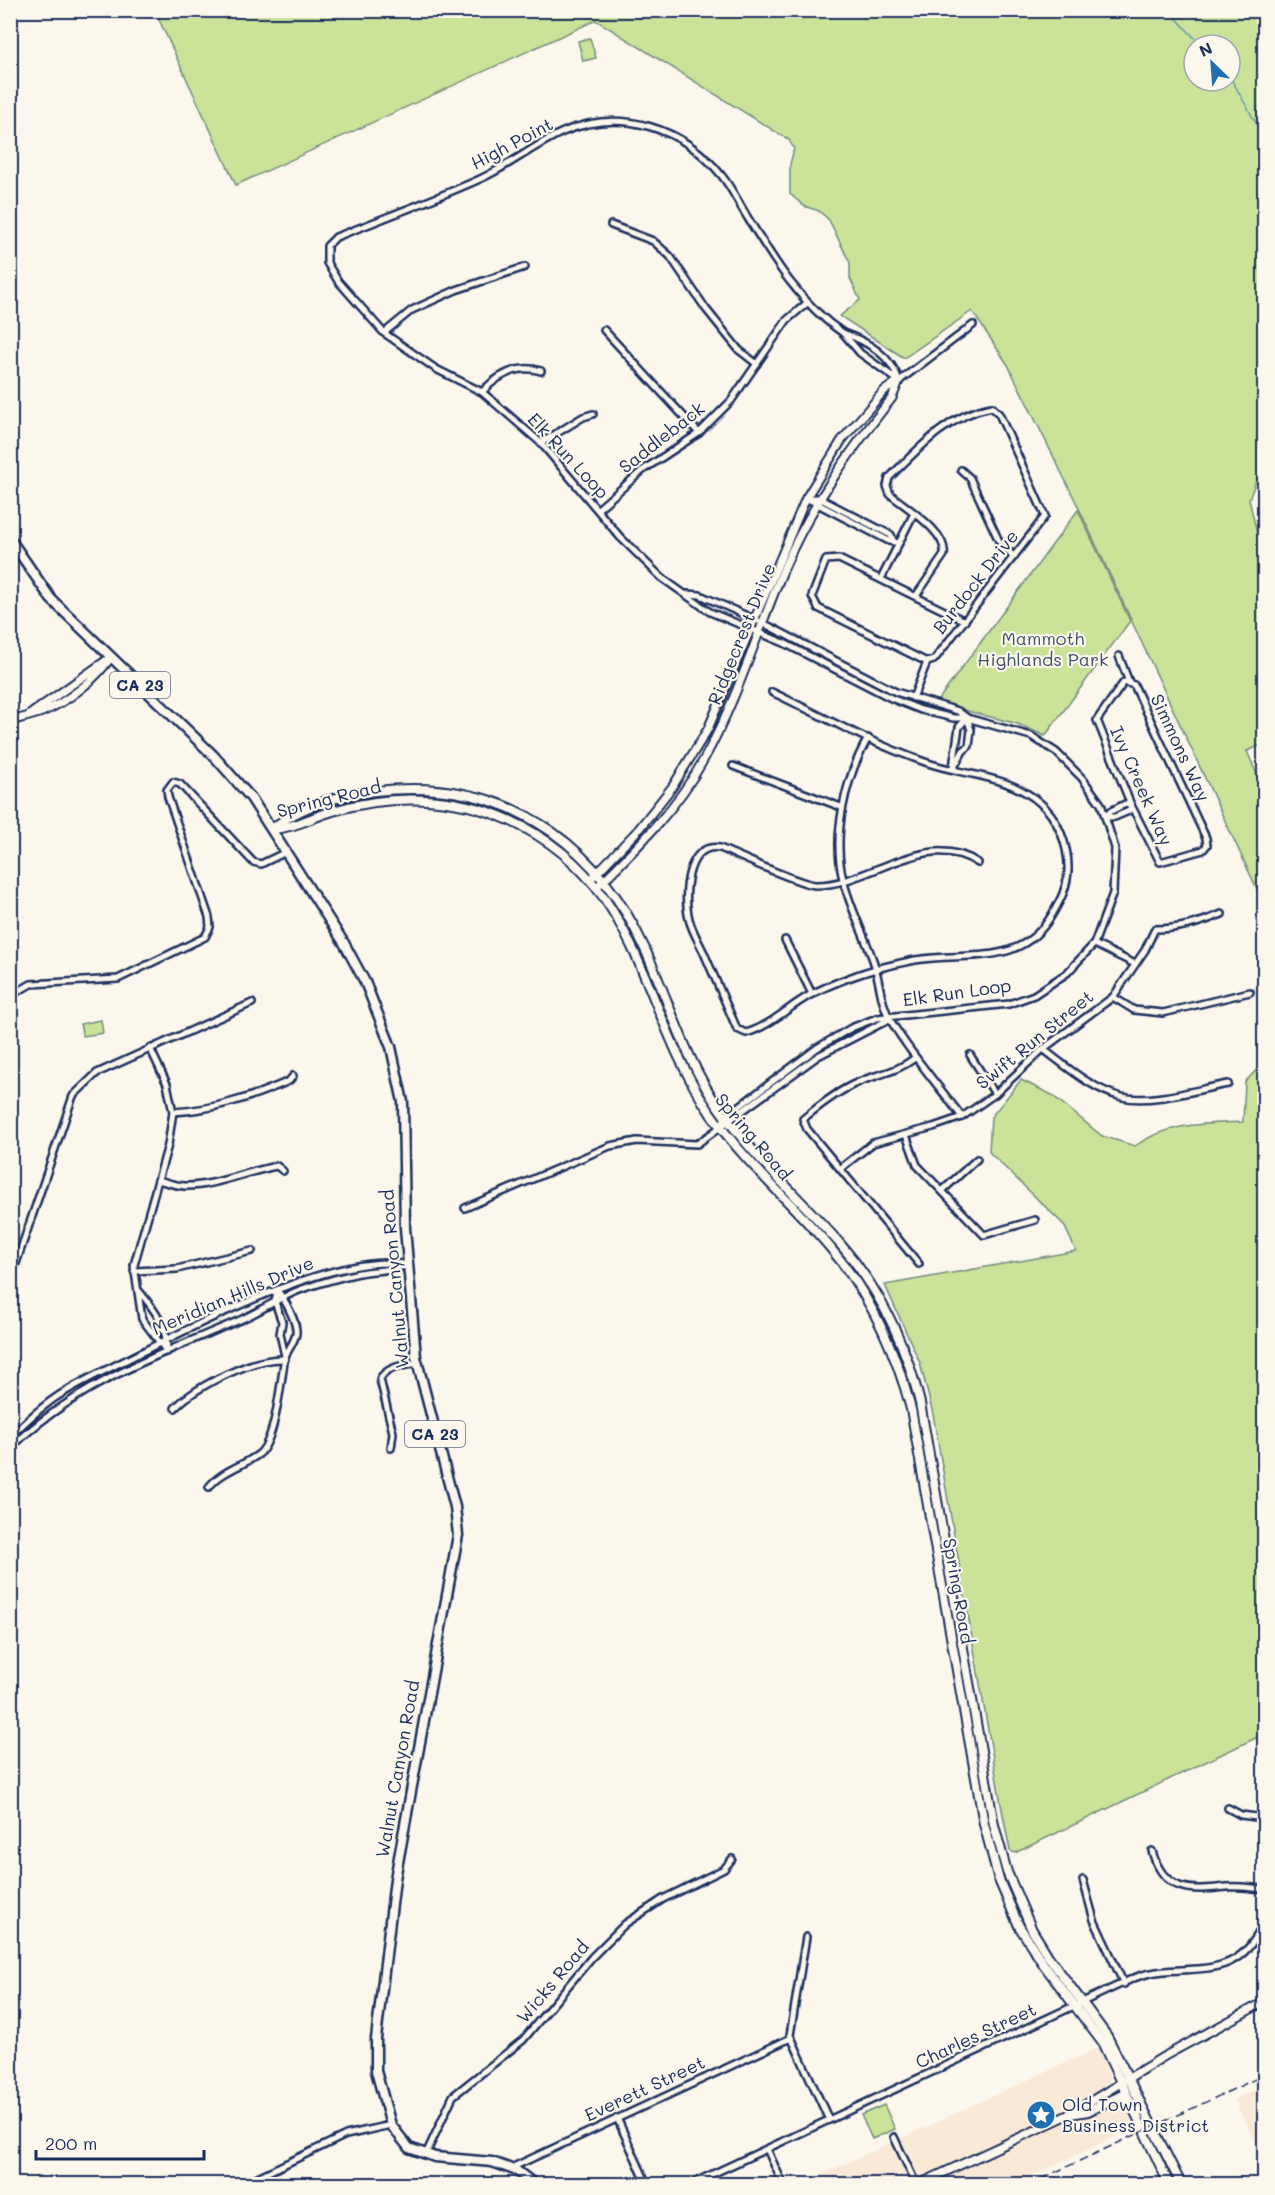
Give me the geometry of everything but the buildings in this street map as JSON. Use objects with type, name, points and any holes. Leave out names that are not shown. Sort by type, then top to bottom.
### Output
[{"type":"main road","name":"Walnut Canyon Road","points":[[10,539],[51,599],[232,775],[272,829],[357,965],[394,1056],[403,1112],[403,1180],[417,1362],[454,1507],[458,1535],[406,1816],[382,1982],[374,2056],[381,2097],[391,2125],[409,2148],[426,2155]]},
{"type":"main road","name":"Spring Road","points":[[272,829],[284,819],[352,795],[411,789],[462,793],[498,802],[540,823],[569,844],[604,880],[636,929],[693,1064],[727,1120],[850,1256],[876,1293],[904,1351],[920,1403],[1000,1849],[1016,1896],[1032,1930],[1080,2004]]},
{"type":"main road","name":"Spring Road","points":[[272,829],[289,828],[348,807],[393,799],[463,805],[508,820],[546,839],[597,887],[629,936],[685,1068],[720,1127],[842,1263],[875,1312],[891,1344],[912,1409],[984,1824],[993,1860],[1019,1926],[1044,1965],[1080,2004],[1110,2042],[1125,2080],[1132,2106],[1168,2184]]},
{"type":"main road","name":"Spring Road","points":[[1125,2080],[1181,2184]]},
{"type":"main road","points":[[1070,2114],[1088,2110],[1120,2096],[1127,2097],[1132,2106]]},
{"type":"main road","name":"CA 23","points":[[426,2155],[484,2160],[512,2168],[534,2184]]},
{"type":"street","name":"High Point","points":[[327,246],[336,237],[482,178],[563,132],[594,123],[633,123],[666,130],[695,149],[723,176],[760,238],[807,303],[843,333],[858,350],[899,381]]},
{"type":"street","points":[[611,225],[653,241],[670,256],[706,309],[739,350],[757,364]]},
{"type":"street","name":"Elk Run Loop","points":[[327,246],[327,263],[338,281],[384,333],[436,369],[482,392],[541,443],[640,558],[662,578],[688,594],[710,612],[784,643],[891,698],[921,710],[953,718],[967,718],[1031,736],[1056,752],[1082,778],[1101,804],[1115,848],[1113,893],[1094,944],[1067,973],[1034,995],[1008,1004],[924,1012],[890,1019],[824,1052],[727,1120],[697,1144],[637,1141],[610,1146],[465,1208]]},
{"type":"street","points":[[384,333],[412,310],[456,290],[525,267]]},
{"type":"street","name":"Saddleback","points":[[598,509],[643,470],[699,433],[731,401],[787,320],[807,303]]},
{"type":"street","name":"Ridgecrest Drive","points":[[591,879],[638,830],[673,786],[708,729],[806,498],[842,440],[884,391],[973,325]]},
{"type":"street","points":[[604,330],[699,433]]},
{"type":"street","name":"High Point","points":[[843,333],[869,344],[895,366],[899,381]]},
{"type":"street","points":[[858,350],[863,342]]},
{"type":"street","points":[[482,392],[493,380],[511,372],[527,367],[541,371]]},
{"type":"street","name":"Ridgecrest Drive","points":[[597,887],[667,812],[704,760],[733,697],[786,565],[818,502],[861,437],[892,398],[899,381]]},
{"type":"street","name":"Burdock Drive","points":[[914,513],[888,490],[890,478],[927,440],[959,419],[992,407],[999,414],[1046,516],[934,660],[927,662]]},
{"type":"street","points":[[541,443],[583,417],[593,414]]},
{"type":"street","points":[[961,470],[970,478],[999,542],[1014,556]]},
{"type":"street","points":[[806,498],[818,502],[889,541],[896,542]]},
{"type":"street","points":[[881,579],[896,542],[914,513],[936,533],[945,549],[944,555],[916,596]]},
{"type":"street","points":[[913,698],[927,662],[818,608],[812,596],[826,560],[839,559],[964,621]]},
{"type":"street","name":"Elk Run Loop","points":[[688,594],[700,596],[754,619],[913,698],[958,711],[967,718]]},
{"type":"street","points":[[1119,656],[1129,682]]},
{"type":"street","points":[[10,722],[29,715],[40,714],[71,695],[101,671],[111,657]]},
{"type":"street","name":"Simmons Way","points":[[1096,720],[1120,687],[1129,682],[1134,685],[1207,845],[1203,850],[1160,862]]},
{"type":"street","points":[[772,692],[868,738],[926,762],[997,779],[1015,786],[1040,802],[1055,820],[1066,848],[1068,869],[1065,892],[1048,922],[1027,944],[998,955],[916,960],[876,970],[812,994],[757,1030],[746,1033],[737,1029],[689,919],[689,878],[693,861],[704,849],[711,846],[813,885],[843,882],[906,857],[930,854],[966,855],[978,863]]},
{"type":"street","points":[[967,718],[971,730],[969,746],[963,751],[954,769],[959,727],[967,718]]},
{"type":"street","name":"Ivy Creek Way","points":[[1096,720],[1131,805],[1160,862]]},
{"type":"street","points":[[868,738],[860,753],[841,807],[843,882],[876,970],[890,1019],[915,1058],[962,1117]]},
{"type":"street","points":[[733,766],[841,807]]},
{"type":"street","points":[[10,996],[32,984],[118,979],[205,937],[210,927],[209,917],[168,797],[167,789],[173,782],[180,784],[253,862],[261,864],[286,851]]},
{"type":"street","points":[[1105,817],[1115,817],[1129,811],[1131,805]]},
{"type":"street","name":"Swift Run Street","points":[[841,1168],[873,1143],[962,1117],[995,1094],[1043,1049],[1113,997],[1155,929],[1174,929],[1198,924],[1222,914]]},
{"type":"street","points":[[785,940],[812,994]]},
{"type":"street","points":[[1094,944],[1134,964]]},
{"type":"street","points":[[1113,997],[1134,1010],[1163,1013],[1250,992]]},
{"type":"street","points":[[10,1281],[74,1096],[97,1073],[252,1003]]},
{"type":"street","points":[[150,1048],[167,1084],[173,1112],[158,1180],[134,1259],[134,1271],[142,1319],[167,1352]]},
{"type":"street","points":[[1043,1049],[1102,1090],[1123,1097],[1145,1098],[1228,1083]]},
{"type":"street","points":[[970,1055],[995,1094]]},
{"type":"street","points":[[915,1058],[902,1068],[852,1085],[803,1119],[807,1129],[919,1264]]},
{"type":"street","points":[[173,1112],[203,1110],[241,1099],[289,1081],[293,1076]]},
{"type":"street","points":[[906,1134],[917,1165],[984,1235],[1035,1220]]},
{"type":"street","points":[[943,1190],[977,1159]]},
{"type":"street","points":[[158,1180],[183,1187],[201,1186],[253,1170],[277,1166],[283,1171]]},
{"type":"street","points":[[134,1271],[177,1269],[252,1251]]},
{"type":"street","name":"Meridian Hills Drive","points":[[10,1437],[56,1398],[167,1339],[277,1291],[339,1269],[393,1261],[409,1264]]},
{"type":"street","name":"Meridian Hills Drive","points":[[10,1449],[51,1413],[116,1376],[284,1297],[340,1278],[361,1273],[396,1270],[409,1264]]},
{"type":"street","points":[[139,1291],[152,1306],[167,1339],[167,1352]]},
{"type":"street","points":[[209,1487],[217,1477],[241,1466],[261,1452],[272,1426],[285,1358],[296,1335],[295,1324],[284,1297],[277,1291]]},
{"type":"street","points":[[277,1291],[275,1302],[282,1322],[280,1334],[285,1358]]},
{"type":"street","points":[[141,1313],[144,1308],[152,1306]]},
{"type":"street","points":[[280,1334],[285,1340],[296,1335]]},
{"type":"street","points":[[175,1408],[199,1389],[243,1369],[264,1360],[285,1358]]},
{"type":"street","points":[[391,1448],[393,1433],[380,1379],[383,1373],[392,1368],[417,1362]]},
{"type":"street","points":[[1228,1808],[1241,1815],[1264,1818]]},
{"type":"street","points":[[1152,1851],[1163,1875],[1183,1888],[1199,1890],[1235,1886],[1264,1889]]},
{"type":"street","name":"Wicks Road","points":[[426,2155],[453,2096],[523,2040],[592,1957],[625,1924],[663,1899],[724,1869],[732,1859]]},
{"type":"street","points":[[1083,1880],[1094,1920],[1124,1984]]},
{"type":"street","name":"Charles Street","points":[[691,2184],[1152,1972],[1199,1971],[1221,1966],[1249,1947],[1264,1922]]},
{"type":"street","points":[[806,1937],[791,2038],[830,2120]]},
{"type":"street","points":[[894,2136],[918,2184],[1070,2114],[1125,2080],[1264,2002]]},
{"type":"street","name":"Everett Street","points":[[512,2168],[791,2038]]},
{"type":"street","points":[[617,2118],[647,2184]]},
{"type":"street","points":[[243,2184],[346,2135],[391,2125]]},
{"type":"street","points":[[767,2149],[783,2184]]},
{"type":"shaded area","name":"Old Town Business District","points":[[1098,2048],[1110,2075],[1109,2080],[1135,2128],[1013,2184],[801,2184]]},
{"type":"shaded area","points":[[1264,2086],[1264,2151],[1258,2147],[1234,2099]]},
{"type":"green space","points":[[155,11],[1264,11],[1264,468],[1260,471],[1249,499],[1258,538],[1264,545],[1264,744],[1247,751],[1264,791],[1264,904],[1075,500],[1008,365],[972,311],[904,358],[840,316],[860,300],[850,278],[850,263],[829,220],[819,211],[804,206],[790,194],[790,164],[794,149],[789,140],[596,20],[236,185]]},
{"type":"green space","points":[[590,38],[596,58],[583,61],[578,41]]},
{"type":"green space","name":"Mammoth Highlands Park","points":[[1078,510],[1130,621],[1045,736],[1018,724],[936,703]]},
{"type":"green space","points":[[101,1020],[103,1033],[83,1036],[80,1024]]},
{"type":"green space","points":[[1264,1062],[1264,1734],[1015,1853],[1010,1851],[1001,1804],[933,1414],[920,1363],[885,1285],[1076,1251],[1064,1225],[989,1152],[991,1117],[1021,1080],[1052,1095],[1102,1136],[1135,1146],[1147,1138],[1186,1126],[1243,1122],[1245,1082]]},
{"type":"green space","points":[[884,2105],[895,2129],[872,2139],[861,2115]]},
{"type":"waterway","points":[[1169,10],[1190,33]]},
{"type":"waterway","points":[[1239,93],[1264,137]]},
{"type":"railway","points":[[1030,2184],[1264,2075]]},
{"type":"place","name":"Old Town Business District","points":[[1041,2115]]}]
